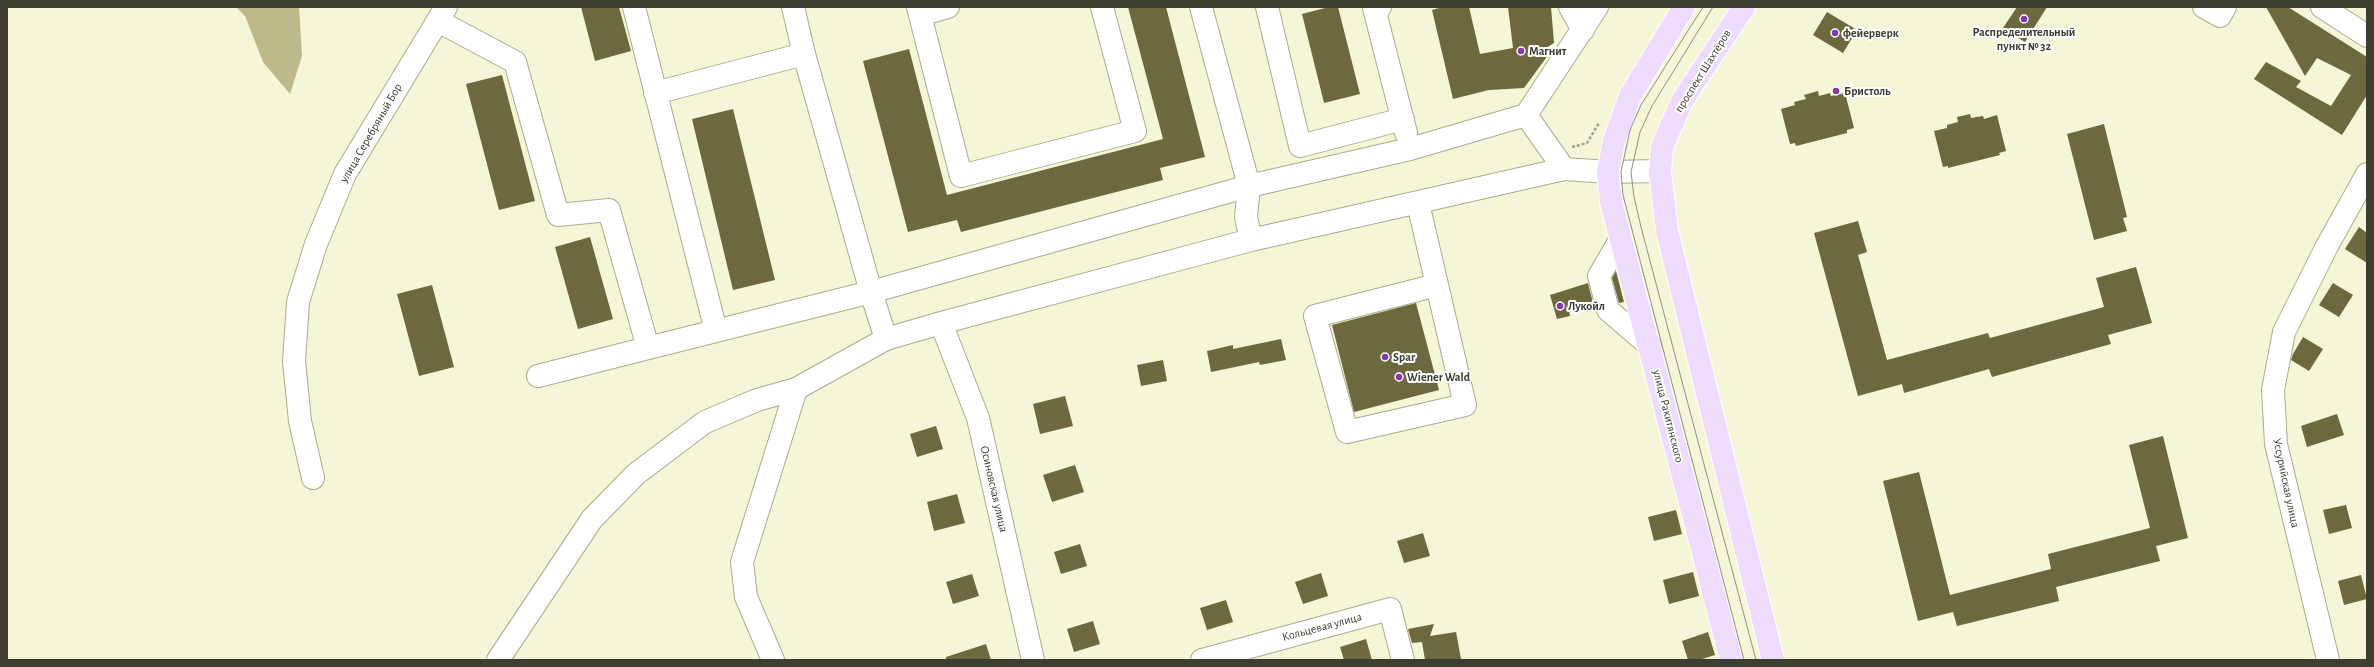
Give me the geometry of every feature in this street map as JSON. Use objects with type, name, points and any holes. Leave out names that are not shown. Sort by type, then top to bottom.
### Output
[{"type":"main road","points":[[1608,172],[1614,141],[1630,96],[1684,7]]},
{"type":"main road","name":"проспект Шахтёров","points":[[1744,7],[1682,101],[1662,147],[1660,172],[1667,230],[1732,500],[1774,660]]},
{"type":"main road","name":"улица Ракитянского","points":[[1608,172],[1611,202],[1620,240],[1650,346],[1731,660]]},
{"type":"street","points":[[634,7],[716,331]]},
{"type":"street","points":[[793,7],[804,54],[871,292],[886,339]]},
{"type":"street","points":[[948,7],[919,11],[961,176],[1135,131],[1102,7]]},
{"type":"street","points":[[1201,7],[1249,186],[1246,217],[1251,240]]},
{"type":"street","points":[[1267,7],[1300,146],[1403,119]]},
{"type":"street","points":[[1380,7],[1374,8],[1410,149]]},
{"type":"street","points":[[1570,7],[1583,30]]},
{"type":"street","points":[[538,376],[871,292],[1249,186],[1410,149],[1526,115],[1597,7]]},
{"type":"street","points":[[2204,7],[2220,16],[2225,7]]},
{"type":"street","points":[[2322,7],[2367,36]]},
{"type":"street","points":[[442,14],[515,62],[558,215],[609,210],[648,348]]},
{"type":"street","name":"улица Серебряный Бор","points":[[313,478],[300,421],[294,361],[298,302],[316,244],[345,174],[442,14]]},
{"type":"street","points":[[655,93],[804,54]]},
{"type":"street","points":[[1526,115],[1564,169]]},
{"type":"street","points":[[498,660],[592,520],[636,474],[706,422],[757,400],[796,389],[886,339],[1251,240],[1564,169],[1608,172],[1660,172]]},
{"type":"street","name":"Уссурийская улица","points":[[2328,660],[2276,444],[2273,390],[2284,332],[2365,177]]},
{"type":"street","points":[[1418,203],[1465,405],[1348,432],[1315,316],[1437,285]]},
{"type":"street","points":[[1620,240],[1599,276],[1608,310],[1650,346]]},
{"type":"street","name":"Осиновская улица","points":[[941,323],[978,418],[1033,660]]},
{"type":"street","points":[[773,660],[746,597],[742,562],[796,389]]},
{"type":"street","name":"Кольцевая улица","points":[[1202,660],[1390,609],[1403,660]]},
{"type":"shaded area","points":[[236,7],[299,7],[302,56],[290,94],[263,62],[245,16]]},
{"type":"building","points":[[581,7],[619,7],[631,51],[595,61]]},
{"type":"building","points":[[1128,7],[1166,7],[1205,157],[1160,168],[1163,180],[961,232],[957,220],[908,232],[863,61],[909,49],[947,195],[1163,139]]},
{"type":"building","points":[[1329,7],[1338,7],[1360,94],[1324,103],[1302,14]]},
{"type":"building","points":[[1443,7],[1469,7],[1480,54],[1513,48],[1508,7],[1551,7],[1554,43],[1546,48],[1546,58],[1524,88],[1489,90],[1453,99],[1432,10]]},
{"type":"building","name":"Распределительный пункт № 32","points":[[2017,7],[2047,7],[2025,42],[2003,28]]},
{"type":"building","points":[[2266,7],[2288,7],[2367,57],[2367,95],[2342,135],[2254,79],[2266,62],[2301,81],[2296,87],[2331,106],[2351,75],[2317,58],[2305,76]]},
{"type":"building","name":"фейерверк","points":[[1827,12],[1857,30],[1843,53],[1813,35]]},
{"type":"building","points":[[502,75],[535,201],[499,210],[466,84]]},
{"type":"building","points":[[1818,91],[1819,96],[1830,93],[1831,96],[1845,93],[1854,128],[1847,130],[1847,133],[1796,146],[1795,143],[1790,144],[1781,109],[1795,105],[1794,102],[1806,99],[1804,95]]},
{"type":"building","points":[[733,109],[775,280],[733,290],[692,119]]},
{"type":"building","points":[[1970,114],[1971,118],[1983,116],[1984,119],[1997,115],[2006,151],[1999,153],[2000,155],[1948,168],[1948,166],[1943,167],[1934,131],[1947,128],[1947,125],[1958,122],[1957,117]]},
{"type":"building","points":[[2104,124],[2127,217],[2123,218],[2127,231],[2094,240],[2067,134]]},
{"type":"building","points":[[1858,221],[1867,252],[1858,255],[1887,360],[1988,333],[1990,338],[2104,307],[2096,278],[2136,267],[2152,323],[2108,335],[2111,344],[1992,377],[1989,369],[1904,393],[1902,384],[1858,396],[1814,233]]},
{"type":"building","points":[[2359,227],[2367,233],[2367,263],[2345,249]]},
{"type":"building","points":[[590,237],[613,319],[578,329],[555,247]]},
{"type":"building","points":[[1616,271],[1624,302],[1619,303],[1612,278]]},
{"type":"building","points":[[1588,283],[1593,303],[1569,310],[1570,316],[1557,319],[1550,295]]},
{"type":"building","points":[[2333,283],[2353,295],[2339,317],[2319,305]]},
{"type":"building","points":[[432,285],[454,367],[419,376],[397,294]]},
{"type":"building","name":"Spar","points":[[1416,303],[1439,390],[1354,412],[1332,325]]},
{"type":"building","points":[[2303,337],[2323,349],[2309,371],[2291,360]]},
{"type":"building","points":[[1281,339],[1286,360],[1260,365],[1259,362],[1211,372],[1207,351],[1233,345],[1233,349]]},
{"type":"building","points":[[1163,360],[1167,381],[1141,386],[1137,365]]},
{"type":"building","points":[[1065,396],[1073,426],[1040,434],[1033,404]]},
{"type":"building","points":[[2337,414],[2344,435],[2307,447],[2301,426]]},
{"type":"building","points":[[936,426],[943,449],[917,457],[910,434]]},
{"type":"building","points":[[2163,436],[2188,538],[2156,546],[2160,561],[2056,587],[2059,601],[1957,626],[1953,612],[1918,621],[1883,481],[1919,472],[1950,595],[2051,569],[2048,554],[2150,528],[2129,445]]},
{"type":"building","points":[[1075,465],[1084,492],[1052,502],[1043,475]]},
{"type":"building","points":[[957,494],[965,523],[934,531],[927,502]]},
{"type":"building","points":[[2346,505],[2352,528],[2329,534],[2323,510]]},
{"type":"building","points":[[1676,510],[1682,534],[1654,541],[1648,517]]},
{"type":"building","points":[[1423,533],[1430,556],[1404,563],[1397,541]]},
{"type":"building","points":[[1080,544],[1087,566],[1061,574],[1054,552]]},
{"type":"building","points":[[1693,572],[1699,596],[1669,604],[1663,580]]},
{"type":"building","points":[[1321,573],[1328,596],[1303,604],[1295,582]]},
{"type":"building","points":[[972,574],[979,596],[953,604],[946,582]]},
{"type":"building","points":[[2361,575],[2367,599],[2344,605],[2338,581]]},
{"type":"building","points":[[1226,600],[1233,622],[1207,630],[1200,608]]},
{"type":"building","points":[[1093,621],[1100,644],[1074,652],[1067,629]]},
{"type":"building","points":[[1434,624],[1430,636],[1456,632],[1461,659],[1425,660],[1422,642],[1412,643],[1408,629]]},
{"type":"building","points":[[1708,632],[1715,655],[1699,660],[1688,660],[1682,641]]},
{"type":"building","points":[[1366,639],[1372,660],[1344,660],[1340,647]]},
{"type":"building","points":[[986,644],[991,660],[946,660],[946,657]]},
{"type":"tram line","points":[[1703,7],[1641,105],[1630,130],[1621,172],[1623,195],[1744,660]]},
{"type":"tram line","points":[[1713,7],[1652,106],[1640,132],[1631,172],[1634,197],[1641,227],[1756,660]]},
{"type":"place","name":"Распределительный пункт № 32","points":[[2024,19]]},
{"type":"place","name":"фейерверк","points":[[1835,33]]},
{"type":"place","name":"Магнит","points":[[1521,51]]},
{"type":"place","name":"Бристоль","points":[[1836,91]]},
{"type":"place","name":"Лукойл","points":[[1560,306]]},
{"type":"place","name":"Spar","points":[[1385,357]]},
{"type":"place","name":"Wiener Wald","points":[[1399,377]]}]
